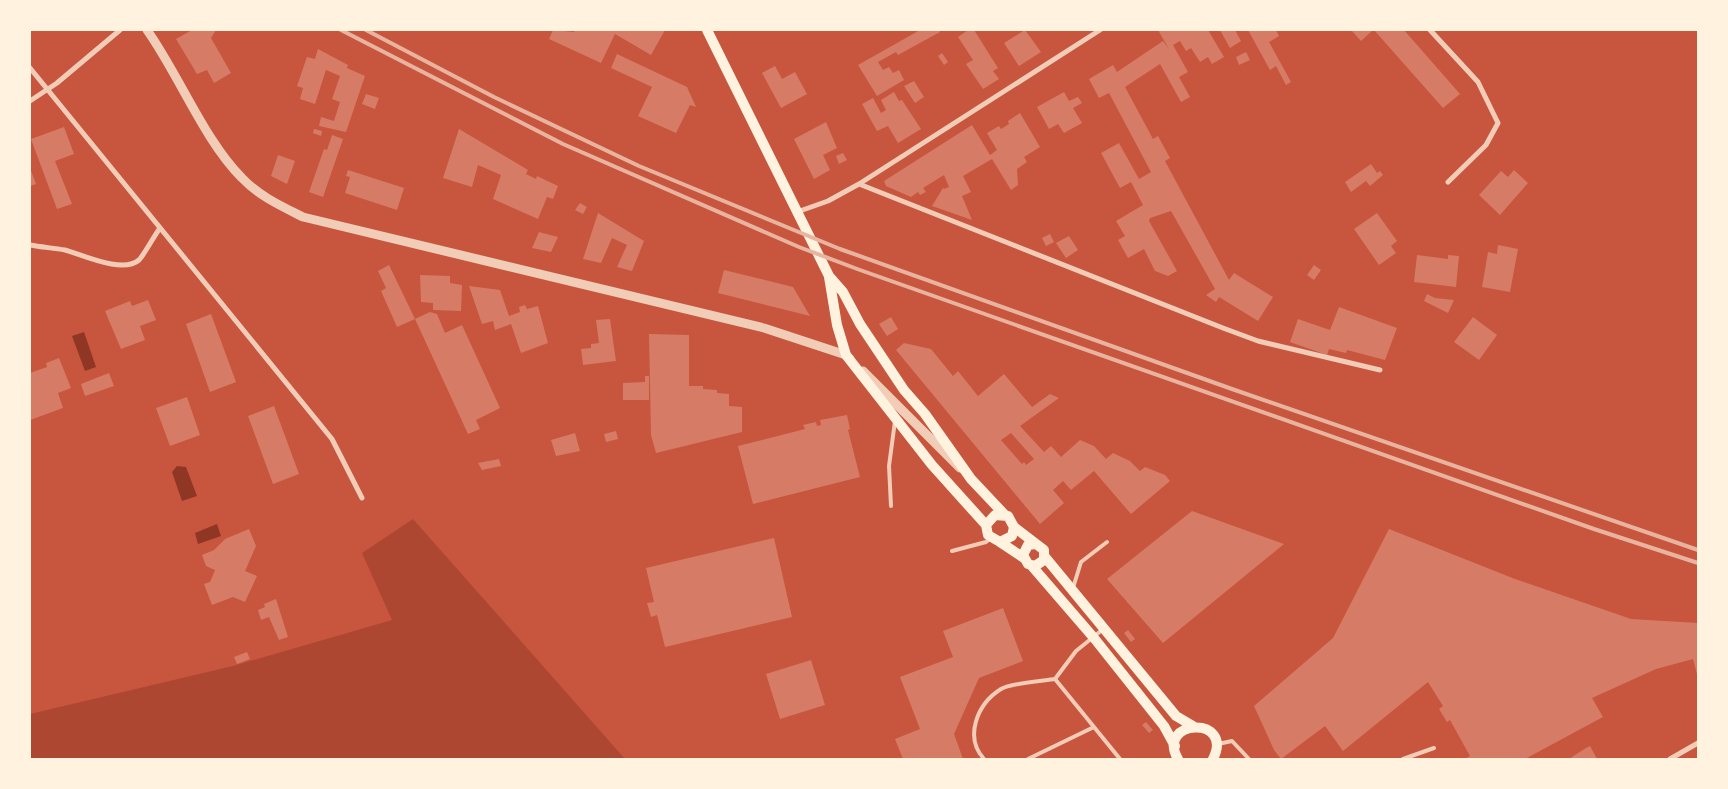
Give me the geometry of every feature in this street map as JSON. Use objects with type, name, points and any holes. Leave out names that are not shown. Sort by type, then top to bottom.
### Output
[{"type":"main road","points":[[707,30],[829,276],[843,292],[860,324],[904,390],[925,414],[971,479],[1011,519],[1014,527],[1035,544],[1042,546],[1045,557],[1176,716],[1193,726],[1206,729],[1211,733],[1217,753]]},
{"type":"main road","points":[[829,276],[837,325],[846,355],[895,419],[977,518],[986,526],[995,540],[1028,562],[1094,638],[1164,726],[1175,746],[1178,759]]},
{"type":"main road","points":[[986,526],[995,515],[1004,514]]},
{"type":"main road","points":[[995,540],[1012,536],[1014,527]]},
{"type":"main road","points":[[1028,562],[1026,548],[1035,544]]},
{"type":"main road","points":[[1028,562],[1038,565],[1045,557]]},
{"type":"main road","points":[[1175,746],[1180,733],[1193,726]]},
{"type":"street","points":[[30,101],[58,83],[120,30]]},
{"type":"street","points":[[147,30],[223,154],[242,178],[267,198],[303,217],[764,328],[846,355],[971,479]]},
{"type":"street","points":[[796,212],[828,201],[859,184],[1100,30]]},
{"type":"street","points":[[1430,30],[1478,82],[1498,123],[1486,145],[1448,182]]},
{"type":"street","points":[[30,68],[332,439],[362,498]]},
{"type":"street","points":[[859,184],[1258,341],[1380,370]]},
{"type":"street","points":[[30,245],[64,250],[108,264],[130,265],[140,259],[150,240],[160,228]]},
{"type":"street","points":[[1670,759],[1698,743]]},
{"type":"lane","points":[[891,506],[889,466],[895,419]]},
{"type":"lane","points":[[952,551],[995,540]]},
{"type":"lane","points":[[1072,591],[1081,562],[1107,542]]},
{"type":"lane","points":[[984,759],[978,752],[972,732],[979,713],[990,699],[1002,688],[1054,679],[1076,650],[1104,629]]},
{"type":"lane","points":[[1054,679],[1120,759]]},
{"type":"lane","points":[[1028,759],[1094,727]]},
{"type":"lane","points":[[1217,753],[1232,741],[1249,759]]},
{"type":"lane","points":[[1404,759],[1434,748]]},
{"type":"shaded area","points":[[84,332],[96,367],[85,371],[72,336]]},
{"type":"shaded area","points":[[177,466],[186,467],[197,496],[182,501],[172,472]]},
{"type":"shaded area","points":[[413,519],[625,759],[30,759],[30,714],[233,666],[392,620],[362,553]]},
{"type":"shaded area","points":[[217,524],[221,536],[198,544],[195,533]]},
{"type":"building","points":[[192,30],[216,30],[211,38],[231,73],[214,83],[207,70],[197,74],[176,39]]},
{"type":"building","points":[[553,30],[574,32],[575,30],[665,30],[651,55],[615,34],[601,63],[549,39]]},
{"type":"building","points":[[920,30],[939,30],[940,32],[898,55],[896,52],[878,62],[883,70],[889,67],[893,73],[899,70],[904,80],[877,96],[858,65]]},
{"type":"building","points":[[968,30],[974,30],[998,68],[993,71],[999,79],[983,89],[966,64],[973,60],[958,37]]},
{"type":"building","points":[[1025,30],[1041,52],[1019,66],[1004,43]]},
{"type":"building","points":[[1158,30],[1208,30],[1224,57],[1212,64],[1208,57],[1200,62],[1191,48],[1186,51],[1180,41],[1173,45],[1188,72],[1179,77],[1190,97],[1181,102],[1160,64],[1125,87],[1153,139],[1158,136],[1170,158],[1165,161],[1229,280],[1234,273],[1273,297],[1258,321],[1219,297],[1216,302],[1206,295],[1215,289],[1171,211],[1150,218],[1149,221],[1177,271],[1168,276],[1155,271],[1144,249],[1128,258],[1118,240],[1125,236],[1116,221],[1143,205],[1131,182],[1120,188],[1101,153],[1119,143],[1139,179],[1151,172],[1109,93],[1099,98],[1089,79],[1113,65],[1117,72],[1163,41],[1169,49]]},
{"type":"building","points":[[1220,30],[1235,30],[1241,41],[1230,48]]},
{"type":"building","points":[[1248,30],[1276,30],[1279,36],[1269,42],[1291,82],[1286,85],[1276,66],[1270,70]]},
{"type":"building","points":[[1351,30],[1373,30],[1361,41]]},
{"type":"building","points":[[1374,30],[1404,30],[1460,94],[1443,108]]},
{"type":"building","points":[[318,49],[348,65],[347,68],[365,76],[346,132],[319,126],[321,117],[334,121],[340,102],[332,99],[340,76],[326,70],[315,104],[300,99],[303,88],[297,86],[307,57],[315,59]]},
{"type":"building","points":[[1246,52],[1250,60],[1239,65],[1236,57]]},
{"type":"building","points":[[942,53],[948,62],[944,65],[938,56]]},
{"type":"building","points":[[617,54],[687,87],[696,107],[690,105],[676,133],[638,116],[652,87],[611,68]]},
{"type":"building","points":[[775,66],[782,79],[795,72],[807,94],[781,108],[762,73]]},
{"type":"building","points":[[914,81],[924,97],[915,103],[904,86]]},
{"type":"building","points":[[894,92],[899,101],[902,100],[921,129],[898,143],[888,126],[877,131],[862,104],[873,98],[881,113],[886,110],[881,100]]},
{"type":"building","points":[[1064,92],[1069,101],[1078,97],[1082,103],[1073,108],[1082,123],[1064,133],[1058,124],[1049,129],[1037,107]]},
{"type":"building","points":[[366,94],[379,98],[375,109],[362,104]]},
{"type":"building","points":[[1020,113],[1040,147],[1024,157],[1027,162],[1017,169],[1018,185],[1011,190],[992,159],[963,176],[971,192],[962,196],[972,220],[932,206],[943,188],[949,187],[944,175],[923,188],[926,192],[920,195],[918,192],[911,197],[886,186],[884,181],[972,125],[990,155],[997,150],[987,133],[999,126],[1001,129],[1009,124],[1008,121]]},
{"type":"building","points":[[826,122],[837,148],[823,155],[830,170],[814,179],[794,139]]},
{"type":"building","points":[[64,127],[74,154],[55,161],[72,204],[57,209],[31,139]]},
{"type":"building","points":[[314,129],[322,131],[321,136],[313,133]]},
{"type":"building","points":[[459,129],[528,170],[526,174],[536,179],[537,176],[558,186],[553,199],[547,197],[538,219],[493,199],[501,175],[478,165],[472,187],[443,178]]},
{"type":"building","points":[[332,135],[343,139],[323,197],[309,192],[324,149],[327,150]]},
{"type":"building","points":[[843,153],[847,160],[839,164],[836,156]]},
{"type":"building","points":[[278,155],[295,161],[287,184],[271,176]]},
{"type":"building","points":[[1371,164],[1377,173],[1380,171],[1383,175],[1370,186],[1366,181],[1351,192],[1345,182]]},
{"type":"building","points":[[30,168],[36,184],[30,186]]},
{"type":"building","points":[[348,170],[404,188],[397,210],[345,193],[350,177],[346,176]]},
{"type":"building","points":[[1514,170],[1528,183],[1500,215],[1479,195],[1501,171],[1508,177]]},
{"type":"building","points":[[580,203],[587,207],[583,214],[575,210]]},
{"type":"building","points":[[598,213],[644,241],[632,271],[617,267],[627,245],[612,238],[601,263],[583,259]]},
{"type":"building","points":[[1377,213],[1397,241],[1391,246],[1396,253],[1379,265],[1354,229]]},
{"type":"building","points":[[539,232],[558,237],[551,252],[532,248]]},
{"type":"building","points":[[1050,234],[1054,242],[1046,246],[1042,238]]},
{"type":"building","points":[[1069,236],[1078,250],[1066,258],[1056,243]]},
{"type":"building","points":[[1498,245],[1518,249],[1510,292],[1482,287],[1488,252],[1497,254]]},
{"type":"building","points":[[1417,255],[1448,259],[1448,255],[1459,256],[1456,287],[1414,282]]},
{"type":"building","points":[[389,265],[415,319],[397,327],[381,291],[386,288],[378,271]]},
{"type":"building","points":[[1314,265],[1321,270],[1314,280],[1307,275]]},
{"type":"building","points":[[724,270],[793,287],[810,316],[718,293]]},
{"type":"building","points":[[420,275],[450,276],[450,283],[462,285],[461,311],[433,310],[433,303],[421,302]]},
{"type":"building","points":[[469,286],[500,290],[509,316],[520,312],[519,307],[525,305],[527,309],[538,306],[548,343],[521,353],[511,324],[495,330],[493,321],[482,324]]},
{"type":"building","points":[[1427,294],[1435,298],[1454,300],[1448,313],[1424,301]]},
{"type":"building","points":[[148,300],[156,320],[140,326],[145,340],[121,349],[105,311],[130,301],[132,306]]},
{"type":"building","points":[[1339,307],[1397,328],[1385,360],[1347,350],[1346,353],[1329,349],[1327,355],[1290,342],[1298,319],[1330,330]]},
{"type":"building","points":[[430,312],[437,314],[445,333],[462,325],[500,408],[476,420],[480,429],[468,434],[415,319]]},
{"type":"building","points":[[211,314],[236,382],[210,392],[186,324]]},
{"type":"building","points":[[891,317],[898,329],[887,336],[879,324]]},
{"type":"building","points":[[1473,317],[1497,335],[1479,360],[1454,342]]},
{"type":"building","points":[[610,319],[616,361],[583,365],[581,349],[591,348],[591,344],[599,343],[596,320]]},
{"type":"building","points":[[649,334],[689,335],[689,386],[703,386],[703,389],[717,390],[717,393],[729,394],[729,406],[742,407],[742,432],[656,453],[651,435]]},
{"type":"building","points":[[904,343],[931,349],[953,376],[958,371],[978,396],[1004,374],[1032,407],[1050,394],[1059,398],[1020,426],[1044,452],[1051,446],[1061,457],[1080,440],[1094,446],[1106,459],[1113,453],[1130,461],[1140,471],[1145,467],[1165,475],[1170,481],[1131,514],[1094,471],[1071,490],[1063,481],[1053,490],[1064,503],[1040,524],[896,350]],"holes":[[[1011,433],[1034,459],[1026,465],[1024,462],[1022,464],[1001,440]]]},
{"type":"building","points":[[59,358],[71,388],[58,393],[63,408],[30,420],[30,373],[47,367],[46,363]]},
{"type":"building","points":[[109,373],[114,386],[85,396],[81,384]]},
{"type":"building","points":[[645,376],[649,376],[649,400],[623,400],[623,383],[645,382]]},
{"type":"building","points":[[187,397],[200,435],[170,446],[156,408]]},
{"type":"building","points":[[274,406],[299,474],[273,484],[248,416]]},
{"type":"building","points":[[847,415],[850,429],[848,430],[860,477],[753,504],[738,446],[805,429],[803,425],[816,422],[817,426],[821,425],[820,420]]},
{"type":"building","points":[[616,431],[618,439],[606,442],[604,434]]},
{"type":"building","points":[[575,433],[580,451],[556,456],[551,440]]},
{"type":"building","points":[[499,459],[501,466],[482,470],[478,463]]},
{"type":"building","points":[[1192,511],[1284,544],[1163,643],[1107,579]]},
{"type":"building","points":[[249,529],[256,546],[245,571],[257,576],[245,602],[233,597],[212,605],[204,584],[210,582],[215,570],[206,566],[202,555],[214,550],[225,539]]},
{"type":"building","points":[[1389,529],[1515,579],[1631,619],[1698,623],[1698,678],[1693,659],[1656,669],[1592,698],[1603,717],[1525,759],[1465,759],[1470,756],[1450,720],[1447,722],[1439,709],[1443,706],[1428,682],[1343,751],[1325,726],[1281,759],[1274,750],[1254,706],[1333,638]]},
{"type":"building","points":[[774,538],[792,617],[665,647],[657,615],[651,617],[647,603],[654,602],[646,568]]},
{"type":"building","points":[[276,599],[288,637],[279,640],[269,617],[261,620],[258,610],[265,607],[264,604]]},
{"type":"building","points":[[1003,608],[1023,661],[979,678],[954,734],[963,759],[903,759],[895,739],[920,729],[900,677],[953,657],[943,631]]},
{"type":"building","points":[[1128,630],[1135,639],[1131,642],[1124,633]]},
{"type":"building","points":[[247,652],[250,659],[237,664],[234,657]]},
{"type":"building","points":[[811,660],[825,705],[780,719],[766,674]]},
{"type":"building","points":[[1146,722],[1153,730],[1149,733],[1142,725]]},
{"type":"building","points":[[1590,746],[1597,759],[1569,759],[1586,748]]},
{"type":"railway","points":[[341,30],[563,144],[799,247],[1594,529],[1698,563]]},
{"type":"railway","points":[[366,30],[494,97],[639,166],[840,249],[1232,389],[1698,550]]}]
